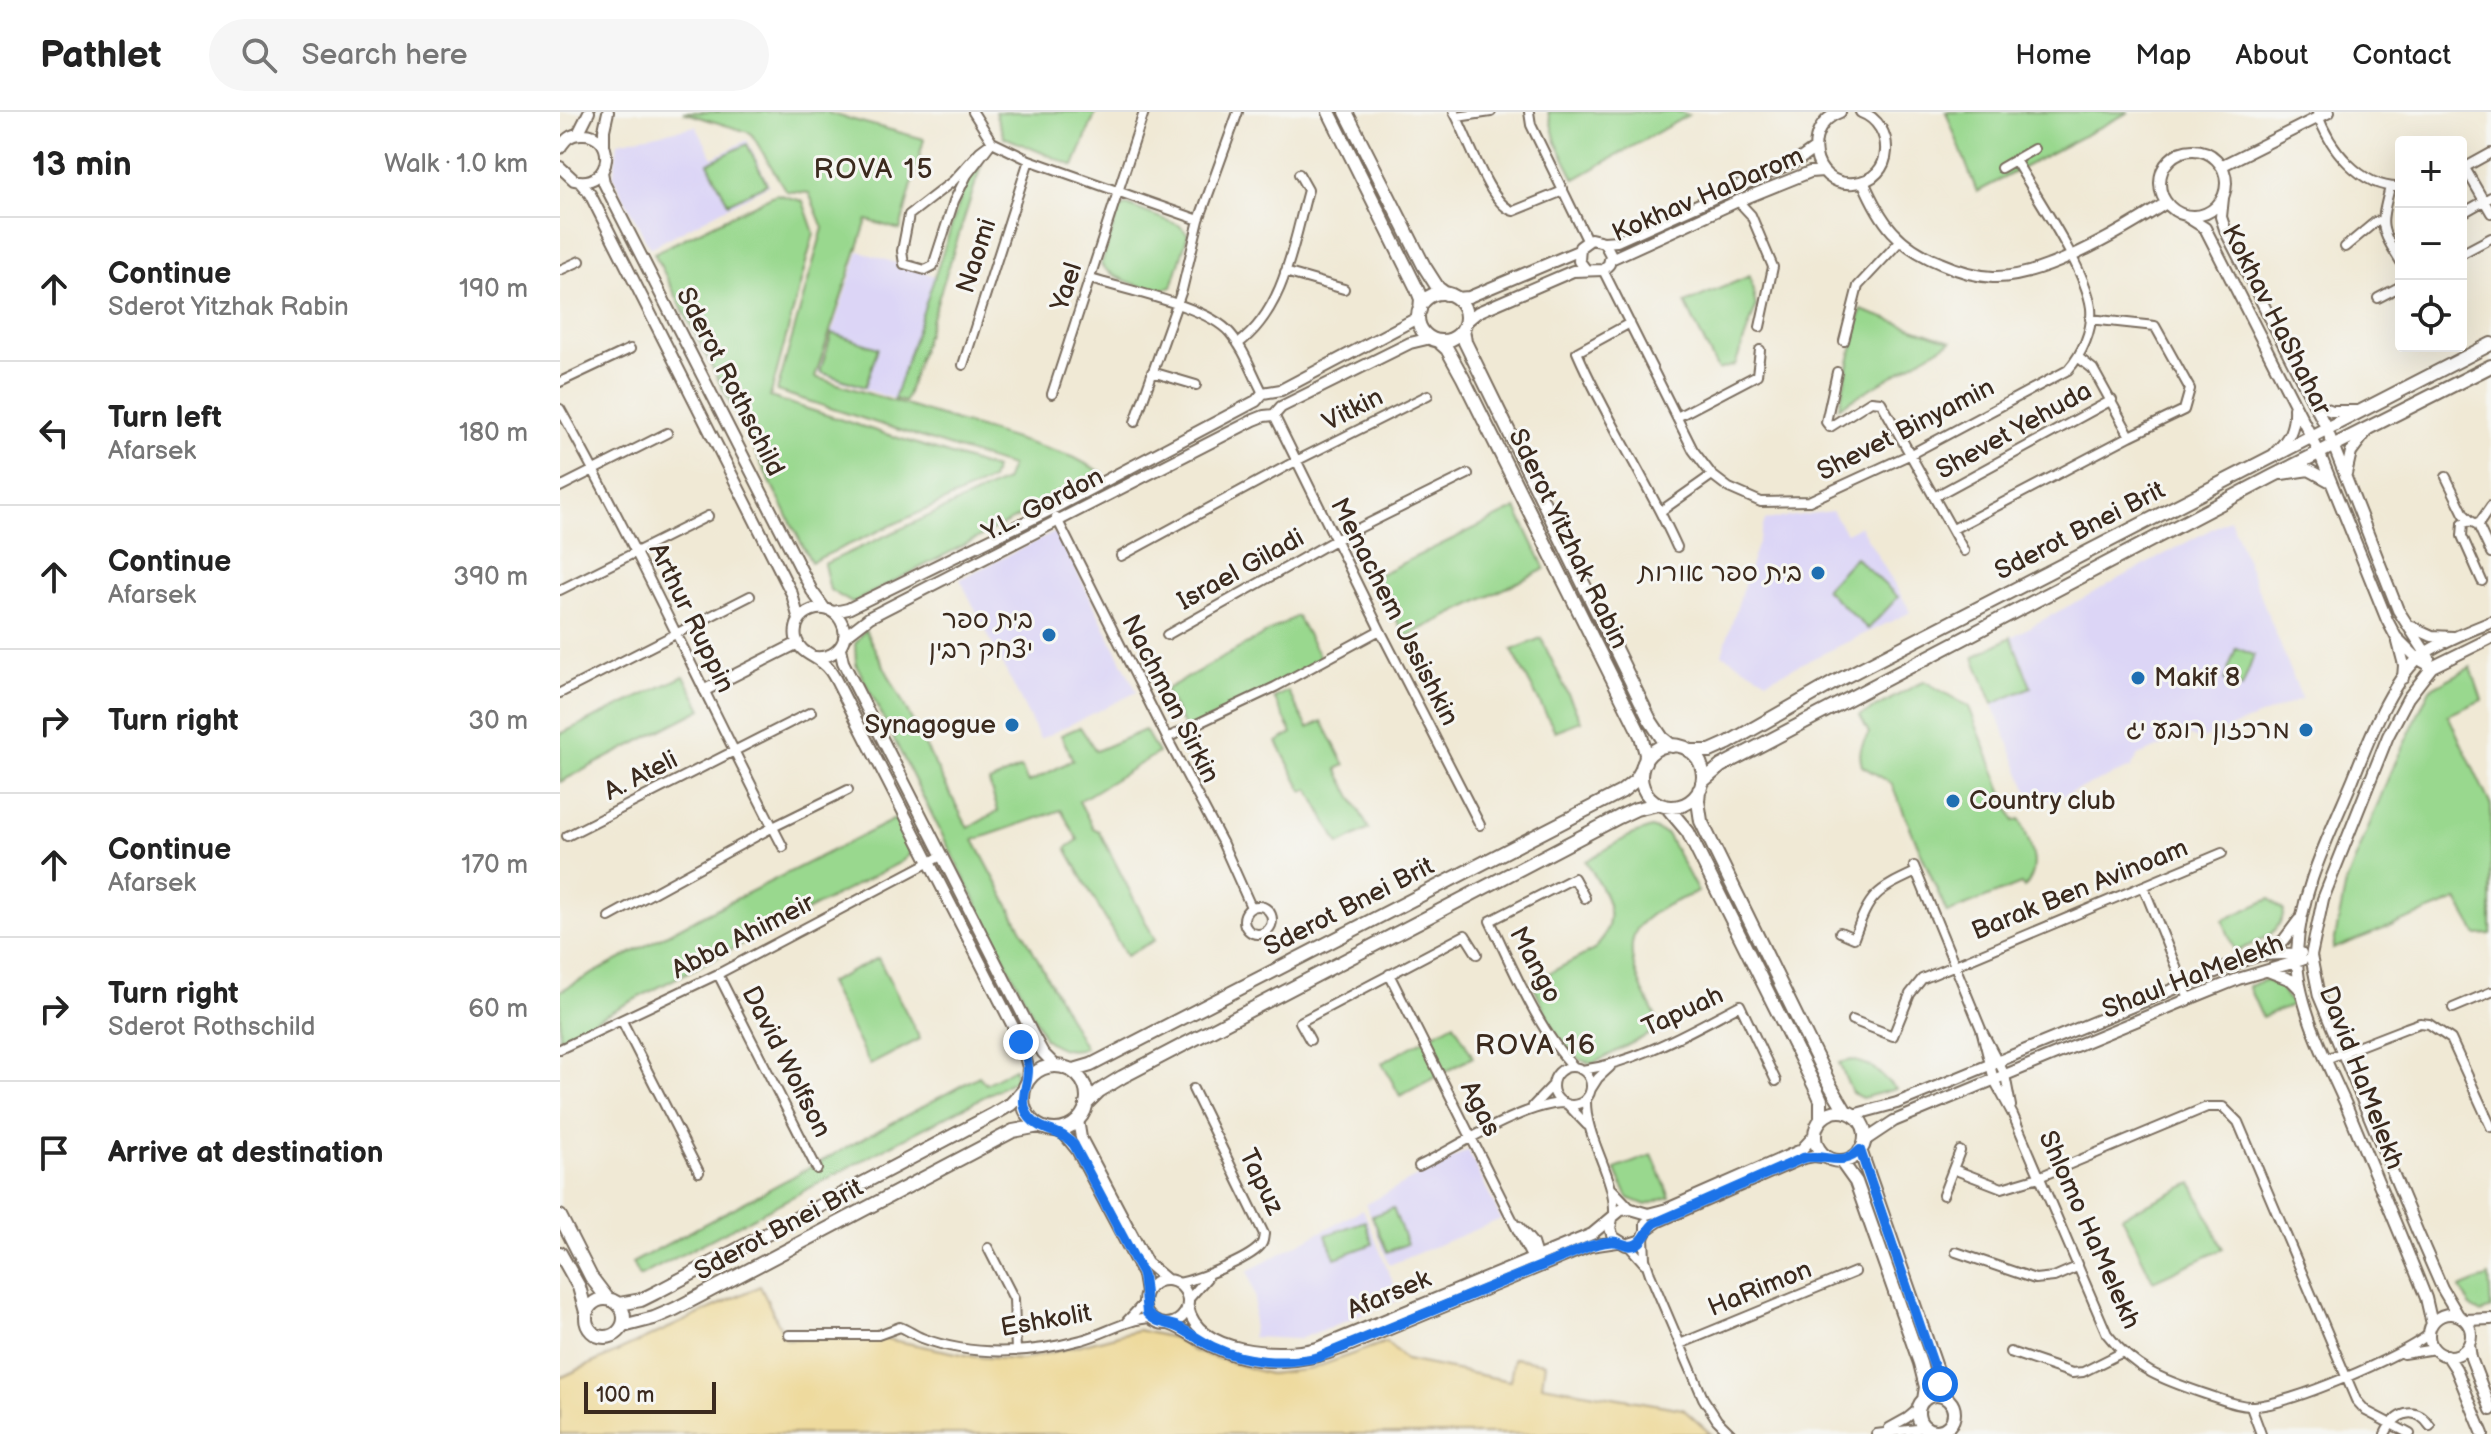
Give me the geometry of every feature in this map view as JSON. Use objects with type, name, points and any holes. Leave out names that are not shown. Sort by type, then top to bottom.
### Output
[{"type":"main road","points":[[1329,112],[1417,289],[1421,299],[1419,314],[1422,330],[1435,340],[1453,339],[1464,325],[1464,308],[1438,288],[1424,266],[1346,112]]},
{"type":"main road","points":[[1419,314],[1433,295],[1451,296]]},
{"type":"main road","name":"Sderot Yitzhak Rabin","points":[[1464,325],[1465,342],[1650,720],[1662,738],[1672,746]]},
{"type":"main road","name":"Sderot Yitzhak Rabin","points":[[1435,340],[1447,349],[1463,378],[1641,736],[1646,754],[1643,765]]},
{"type":"main road","name":"Sderot Bnei Brit","points":[[1689,751],[1710,751],[1728,743],[1849,675],[2491,344]]},
{"type":"main road","name":"Sderot Bnei Brit","points":[[1701,786],[1721,766],[1741,755],[2319,452],[2491,366]]},
{"type":"main road","points":[[1953,1420],[1947,1428],[1932,1431],[1919,1419],[1926,1387],[1920,1363],[1856,1182],[1835,1159],[1818,1149],[1815,1135],[1821,1119],[1821,1100],[1688,832],[1644,789],[1643,765],[1656,750],[1672,746],[1689,751],[1700,765],[1698,801],[1701,821],[1830,1085],[1862,1126],[1862,1146],[1947,1399],[1953,1406],[1953,1420],[1958,1434]]},
{"type":"main road","name":"Sderot Bnei Brit","points":[[1062,1068],[1091,1065],[1621,792],[1636,780],[1643,765]]},
{"type":"main road","points":[[1663,806],[1686,804],[1701,786]]},
{"type":"main road","name":"Sderot Bnei Brit","points":[[1086,1104],[1099,1091],[1122,1077],[1619,817],[1636,809],[1663,806]]},
{"type":"main road","points":[[1062,1068],[1083,1083],[1086,1104],[1078,1120],[1067,1128],[1054,1130],[1039,1126],[1027,1114],[1023,1098],[1026,1086],[1040,1070],[1062,1068]]},
{"type":"main road","name":"Sderot Bnei Brit","points":[[613,1301],[641,1300],[655,1293],[1011,1104],[1026,1086]]},
{"type":"main road","points":[[1821,1119],[1833,1112],[1850,1113]]},
{"type":"main road","name":"Sderot Bnei Brit","points":[[623,1326],[675,1309],[1013,1131],[1039,1126]]},
{"type":"main road","points":[[1835,1159],[1855,1155],[1862,1146]]},
{"type":"main road","points":[[560,1216],[591,1277],[625,1314],[623,1326],[616,1334],[599,1336],[587,1324],[579,1287],[560,1253]]},
{"type":"main road","points":[[586,1312],[596,1300],[613,1301]]},
{"type":"main road","points":[[1921,1404],[1933,1395],[1947,1399]]},
{"type":"street","points":[[561,144],[578,134],[589,112]]},
{"type":"street","points":[[560,167],[568,177],[580,182],[589,181],[602,172],[607,159],[604,130],[608,112]]},
{"type":"street","points":[[973,112],[992,142],[1029,160],[1199,220]]},
{"type":"street","name":"Yael","points":[[1052,394],[1144,112]]},
{"type":"street","points":[[1135,422],[1176,305],[1199,220],[1238,112]]},
{"type":"street","points":[[1491,112],[1456,114],[1483,172],[1506,210],[1514,211],[1563,191]]},
{"type":"street","points":[[1529,112],[1531,125],[1587,240]]},
{"type":"street","points":[[1835,113],[1818,129],[1814,149],[1823,171],[1844,183],[1863,181],[1874,175],[1883,165],[1887,153],[1887,140],[1875,119],[1861,112]]},
{"type":"street","points":[[2221,166],[2329,112]]},
{"type":"street","points":[[2318,115],[2350,166],[2374,182],[2395,187]]},
{"type":"street","points":[[578,134],[593,136],[604,146]]},
{"type":"street","points":[[992,142],[967,175],[954,201],[933,266],[925,270],[904,264],[902,251],[909,215],[953,181],[992,142]]},
{"type":"street","name":"Kokhav HaDarom","points":[[1604,242],[1617,241],[1800,159],[1814,149]]},
{"type":"street","points":[[2001,168],[2034,149]]},
{"type":"street","points":[[2192,150],[2209,154],[2221,166],[2225,176],[2223,198],[2207,213],[2186,216],[2178,213],[2166,203],[2161,193],[2162,171],[2176,154],[2192,150]]},
{"type":"street","points":[[2467,167],[2491,153]]},
{"type":"street","name":"Naomi","points":[[963,365],[1029,160]]},
{"type":"street","points":[[2015,160],[2079,270],[2090,303],[2090,319],[2079,358]]},
{"type":"street","name":"Kokhav HaDarom","points":[[1611,259],[1738,201],[1810,172],[1823,171]]},
{"type":"street","name":"Sderot Rothschild","points":[[602,172],[604,183],[812,591],[829,611]]},
{"type":"street","points":[[1238,344],[1264,320],[1285,272],[1308,190],[1299,174]]},
{"type":"street","points":[[2467,174],[2487,199],[2491,213]]},
{"type":"street","points":[[1863,181],[1888,228],[1916,254],[1954,269],[1995,277],[2017,274],[2070,256],[2166,203]]},
{"type":"street","name":"Sderot Rothschild","points":[[580,182],[590,194],[792,594],[799,620]]},
{"type":"street","points":[[2390,187],[2381,221],[2384,236],[2395,253]]},
{"type":"street","points":[[1751,215],[1753,195]]},
{"type":"street","name":"Kokhav HaShahar","points":[[2223,198],[2221,217],[2226,232],[2326,427],[2388,587],[2422,655]]},
{"type":"street","points":[[2467,211],[2487,199]]},
{"type":"street","points":[[1738,201],[1751,215],[1773,267],[1760,327]]},
{"type":"street","name":"Kokhav HaShahar","points":[[2186,216],[2205,228],[2311,435],[2396,637]]},
{"type":"street","points":[[2345,247],[2375,222],[2381,221]]},
{"type":"street","points":[[2467,251],[2491,238]]},
{"type":"street","points":[[1451,296],[1469,297],[1578,251],[1587,240],[1604,242],[1610,250],[1611,259],[1603,270],[1573,271],[1478,312],[1464,325]]},
{"type":"street","points":[[1844,341],[1858,286],[1900,241]]},
{"type":"street","points":[[1578,251],[1579,261],[1585,269]]},
{"type":"street","points":[[560,270],[580,261]]},
{"type":"street","name":"Shevet Binyamin","points":[[1603,270],[1693,450],[1712,475],[1729,488],[1761,502],[1809,501],[1911,454],[2068,370],[2079,358]]},
{"type":"street","points":[[1285,272],[1344,289]]},
{"type":"street","points":[[1091,279],[1176,305],[1217,322],[1238,344],[1265,395],[1280,399],[1273,413],[1257,408],[1265,395]]},
{"type":"street","points":[[2378,298],[2395,289]]},
{"type":"street","name":"Y.L. Gordon","points":[[829,611],[848,609],[1052,509],[1419,314]]},
{"type":"street","points":[[1953,529],[2184,410],[2190,389],[2155,326],[2090,319]]},
{"type":"street","points":[[1630,323],[1577,352],[1677,547]]},
{"type":"street","name":"Y.L. Gordon","points":[[842,642],[870,617],[1410,343],[1435,340]]},
{"type":"street","points":[[560,382],[630,349]]},
{"type":"street","points":[[1677,417],[1757,375],[1760,350]]},
{"type":"street","name":"Shevet Yehuda","points":[[2079,358],[2093,369],[2130,436]]},
{"type":"street","points":[[1152,372],[1196,385]]},
{"type":"street","name":"Shevet Yehuda","points":[[1837,372],[1826,422],[1830,427],[1871,401],[1881,402],[1964,551]]},
{"type":"street","name":"Vitkin","points":[[1121,556],[1296,461],[1428,395]]},
{"type":"street","name":"Shevet Yehuda","points":[[1934,497],[2112,400]]},
{"type":"street","points":[[2272,456],[2285,443],[2292,429],[2293,402]]},
{"type":"street","points":[[2314,404],[2332,411],[2361,411]]},
{"type":"street","name":"Arthur Ruppin","points":[[560,409],[637,551],[783,847]]},
{"type":"street","name":"Menachem Ussishkin","points":[[1273,413],[1480,825]]},
{"type":"street","points":[[2345,476],[2351,452],[2368,430]]},
{"type":"street","points":[[560,487],[667,433]]},
{"type":"street","points":[[2273,476],[2309,470],[2333,483]]},
{"type":"street","name":"Israel Giladi","points":[[1167,635],[1335,540],[1468,474]]},
{"type":"street","points":[[1661,511],[1712,475]]},
{"type":"street","points":[[2446,477],[2464,514],[2474,523],[2491,553]]},
{"type":"street","points":[[2482,581],[2462,536],[2463,523],[2474,523],[2491,506]]},
{"type":"street","name":"Nachman Sirkin","points":[[1052,509],[1222,842],[1251,907]]},
{"type":"street","points":[[560,590],[708,516]]},
{"type":"street","points":[[560,693],[750,596]]},
{"type":"street","points":[[1026,1086],[1028,1067],[1021,1042],[833,675],[798,643],[795,632],[799,620],[810,610],[829,611],[843,623],[843,662],[1033,1035],[1043,1053],[1062,1068]]},
{"type":"street","name":"David HaMelekh","points":[[2431,1329],[2431,1311],[2326,1059],[2301,990],[2297,957],[2302,915],[2314,874],[2377,722],[2403,678],[2422,655],[2491,622]]},
{"type":"street","points":[[2406,624],[2432,636],[2455,637]]},
{"type":"street","points":[[1167,738],[1275,687],[1380,630]]},
{"type":"street","points":[[2396,637],[2422,655],[2432,667]]},
{"type":"street","points":[[2396,637],[2404,665],[2403,678]]},
{"type":"street","name":"David HaMelekh","points":[[2462,1318],[2446,1296],[2418,1233],[2319,996],[2311,956],[2323,899],[2369,778],[2408,698],[2432,667],[2491,638]]},
{"type":"street","points":[[815,657],[829,656],[842,642]]},
{"type":"street","points":[[705,690],[798,643]]},
{"type":"street","name":"A. Ateli","points":[[567,836],[811,712]]},
{"type":"street","points":[[609,917],[773,827],[848,790]]},
{"type":"street","name":"Barak Ben Avinoam","points":[[1852,1020],[1893,1036],[1916,984],[1954,964],[2222,853]]},
{"type":"street","name":"Abba Ahimeir","points":[[560,1049],[718,974],[941,856]]},
{"type":"street","name":"Shlomo HaMelekh","points":[[1840,932],[1854,938],[1873,896],[1915,869],[2013,1115],[2107,1334],[2121,1353],[2154,1376],[2251,1407]]},
{"type":"street","name":"Mango","points":[[1578,1069],[1557,1047],[1490,921],[1574,878],[1585,898]]},
{"type":"street","points":[[2143,886],[2189,999]]},
{"type":"street","points":[[2260,955],[2284,940],[2302,915]]},
{"type":"street","points":[[1310,1040],[1300,1022],[1389,974],[1465,935],[1477,954]]},
{"type":"street","name":"Shaul HaMelekh","points":[[1850,1113],[1897,1103],[2260,955],[2311,956]]},
{"type":"street","name":"Shaul HaMelekh","points":[[1862,1146],[1894,1121],[2297,957]]},
{"type":"street","points":[[2266,970],[2291,980],[2301,990]]},
{"type":"street","name":"David Wolfson","points":[[718,974],[817,1169]]},
{"type":"street","name":"Agas","points":[[1389,974],[1514,1219],[1528,1236],[1536,1261]]},
{"type":"street","points":[[2453,1008],[2491,992]]},
{"type":"street","name":"Tapuah","points":[[1578,1069],[1611,1066],[1662,1045],[1740,1005],[1776,1081]]},
{"type":"street","points":[[622,1021],[699,1172]]},
{"type":"street","points":[[2326,1059],[2420,1023],[2439,1029],[2456,1047],[2491,1127]]},
{"type":"street","name":"Mango","points":[[1557,1047],[1559,1072]]},
{"type":"street","name":"Tapuah","points":[[1588,1094],[1598,1078],[1611,1066]]},
{"type":"street","points":[[1530,1110],[1553,1085],[1559,1072],[1578,1069],[1589,1079],[1587,1125],[1612,1189],[1611,1231],[1617,1242],[1629,1246],[1650,1274]]},
{"type":"street","points":[[1553,1085],[1557,1098],[1587,1125]]},
{"type":"street","name":"Tapuz","points":[[1172,1282],[1214,1272],[1259,1247],[1264,1234],[1193,1089]]},
{"type":"street","points":[[1419,1166],[1530,1110],[1550,1103],[1577,1104],[1588,1094]]},
{"type":"street","points":[[1953,1169],[2002,1188],[2039,1177],[2207,1107],[2223,1107],[2238,1122],[2356,1400],[2366,1411],[2410,1434]]},
{"type":"street","points":[[1054,1130],[1064,1134],[1077,1150],[1143,1275],[1151,1318],[1169,1324],[1181,1318],[1188,1304],[1185,1291],[1147,1263],[1081,1138],[1078,1120]]},
{"type":"street","points":[[1613,1218],[1621,1210],[1651,1214],[1667,1209],[1805,1147],[1815,1135]]},
{"type":"street","points":[[1943,1195],[1960,1151]]},
{"type":"street","points":[[1629,1246],[1638,1243],[1659,1221],[1803,1158],[1835,1159]]},
{"type":"street","points":[[1612,1189],[1645,1220],[1645,1259],[1650,1274],[1710,1411],[1731,1434]]},
{"type":"street","name":"Afarsek","points":[[1169,1324],[1216,1349],[1240,1356],[1269,1361],[1301,1360],[1330,1353],[1536,1261],[1592,1234],[1613,1218]]},
{"type":"street","name":"Afarsek","points":[[1188,1304],[1197,1326],[1220,1341],[1254,1350],[1291,1353],[1327,1345],[1536,1261],[1617,1242]]},
{"type":"street","points":[[988,1248],[1014,1299],[1016,1351]]},
{"type":"street","points":[[1956,1252],[2035,1279],[2054,1277],[2077,1267]]},
{"type":"street","name":"Tapuz","points":[[1188,1304],[1214,1272]]},
{"type":"street","name":"HaRimon","points":[[1680,1344],[1855,1272]]},
{"type":"street","points":[[1146,1298],[1153,1284],[1172,1282]]},
{"type":"street","name":"Eshkolit","points":[[1123,1324],[1146,1298]]},
{"type":"street","points":[[2399,1355],[2431,1329],[2440,1316],[2491,1321]]},
{"type":"street","name":"Eshkolit","points":[[789,1335],[878,1335],[900,1327],[922,1338],[956,1347],[1016,1351],[1080,1341],[1123,1324],[1151,1318]]},
{"type":"street","points":[[2462,1318],[2470,1341],[2471,1358],[2491,1410]]},
{"type":"street","points":[[2447,1355],[2460,1353],[2491,1321]]},
{"type":"street","points":[[2431,1329],[2435,1349]]},
{"type":"street","points":[[2261,1434],[2251,1407],[2279,1402],[2399,1355],[2435,1349],[2447,1355],[2456,1369],[2483,1434]]},
{"type":"street","points":[[2010,1352],[2072,1373],[2083,1372],[2121,1353]]},
{"type":"street","points":[[1879,1433],[1907,1418],[1921,1404]]},
{"type":"street","points":[[2385,1434],[2390,1422],[2412,1412],[2424,1418],[2430,1426]]},
{"type":"street","points":[[1879,1433],[1932,1431]]},
{"type":"shaded area","points":[[696,126],[713,158],[747,140],[769,185],[650,248],[613,177],[618,142]]},
{"type":"shaded area","points":[[859,251],[935,276],[894,399],[818,373]]},
{"type":"shaded area","name":"בית ספר אורות","points":[[1832,511],[1846,533],[1860,526],[1911,612],[1767,680],[1722,654],[1765,520]]},
{"type":"shaded area","name":"Makif 8","points":[[2230,519],[2302,699],[2200,740],[2189,735],[2138,756],[2131,768],[2034,807],[1974,657]]},
{"type":"shaded area","name":"בית ספר יצחק רבין","points":[[1057,531],[1137,692],[1040,739],[960,579]]},
{"type":"shaded area","points":[[1468,1150],[1501,1219],[1389,1265],[1366,1204]]},
{"type":"shaded area","points":[[1363,1209],[1400,1300],[1299,1339],[1252,1337],[1255,1297],[1248,1271]]},
{"type":"green space","points":[[683,112],[824,112],[924,139],[900,230],[867,220],[815,377],[1073,457],[1103,473],[852,603],[830,590],[824,564],[1005,481],[1011,466],[777,391],[823,228],[809,193],[786,191],[751,133]]},
{"type":"green space","points":[[995,112],[1096,112],[1074,166],[1004,137]]},
{"type":"green space","points":[[1548,112],[1681,112],[1688,115],[1575,179],[1556,142]]},
{"type":"green space","points":[[1946,112],[2129,112],[1977,192]]},
{"type":"green space","points":[[747,144],[767,184],[728,203],[708,163]]},
{"type":"green space","points":[[982,163],[905,402],[894,399],[965,185]]},
{"type":"green space","points":[[776,194],[803,201],[814,233],[770,397],[995,469],[991,480],[811,562],[654,253]]},
{"type":"green space","points":[[1127,205],[1179,225],[1188,234],[1172,287],[1164,289],[1134,284],[1101,265],[1119,209]]},
{"type":"green space","points":[[1750,276],[1756,307],[1735,365],[1718,370],[1685,303]]},
{"type":"green space","points":[[1861,310],[1951,341],[1839,407]]},
{"type":"green space","points":[[832,333],[878,348],[865,387],[820,372]]},
{"type":"green space","points":[[1516,508],[1545,569],[1405,637],[1376,576]]},
{"type":"green space","points":[[1855,557],[1898,597],[1868,629],[1825,589]]},
{"type":"green space","points":[[1297,616],[1322,661],[1186,731],[1165,690]]},
{"type":"green space","points":[[865,630],[968,828],[998,811],[989,782],[1021,768],[1028,783],[1073,760],[1061,735],[1080,727],[1096,751],[1145,730],[1158,753],[1079,801],[1093,828],[1099,831],[1155,940],[1126,956],[1066,848],[1078,840],[1061,810],[974,840],[1085,1048],[1064,1049],[1045,1039],[856,664],[855,644]]},
{"type":"green space","points":[[2011,637],[2031,687],[1993,704],[1974,657]]},
{"type":"green space","points":[[1541,638],[1581,721],[1555,731],[1512,650]]},
{"type":"green space","points":[[2236,648],[2254,655],[2242,688],[2224,681]]},
{"type":"green space","points":[[2471,667],[2482,700],[2448,715],[2491,806],[2491,934],[2477,935],[2457,900],[2333,949],[2346,883],[2389,776],[2430,689]]},
{"type":"green space","points":[[684,676],[702,709],[560,782],[560,734]]},
{"type":"green space","name":"Country club","points":[[1924,681],[1969,707],[2014,821],[2020,819],[2034,863],[2030,880],[2024,888],[2021,884],[1947,913],[1891,783],[1862,766],[1860,757],[1869,733],[1860,716]]},
{"type":"green space","points":[[1288,691],[1308,728],[1322,721],[1345,765],[1337,769],[1369,829],[1339,845],[1309,789],[1303,792],[1277,742],[1292,733],[1274,698]]},
{"type":"green space","points":[[899,817],[909,846],[909,855],[901,862],[560,1038],[560,991]]},
{"type":"green space","points":[[1651,828],[1667,834],[1698,892],[1671,903],[1647,918],[1637,929],[1632,943],[1632,957],[1641,987],[1661,1028],[1594,1063],[1582,1061],[1563,1044],[1532,982],[1594,950],[1608,927],[1608,905],[1586,861],[1631,835]]},
{"type":"green space","points":[[2270,899],[2284,911],[2278,927],[2266,937],[2235,952],[2223,920]]},
{"type":"green space","points":[[878,958],[920,1039],[870,1065],[828,983]]},
{"type":"green space","points":[[2265,980],[2280,987],[2292,1005],[2262,1017],[2248,986]]},
{"type":"green space","points":[[1454,1023],[1473,1057],[1400,1096],[1382,1063]]},
{"type":"green space","points":[[1852,1060],[1871,1066],[1896,1089],[1862,1098],[1852,1093],[1839,1063]]},
{"type":"green space","points":[[1014,1068],[1016,1080],[639,1277],[632,1263],[979,1076],[986,1084]]},
{"type":"green space","points":[[1652,1155],[1670,1197],[1646,1205],[1628,1198],[1615,1169]]},
{"type":"green space","points":[[2192,1183],[2223,1249],[2153,1281],[2122,1216]]},
{"type":"green space","points":[[1393,1208],[1407,1244],[1387,1252],[1372,1216]]},
{"type":"green space","points":[[1365,1221],[1373,1244],[1335,1258],[1326,1235]]},
{"type":"green space","points":[[2489,1276],[2491,1309],[2481,1313],[2471,1307],[2460,1288]]},
{"type":"sand","points":[[760,1286],[786,1339],[882,1338],[976,1357],[1022,1360],[1138,1330],[1174,1338],[1193,1351],[1269,1374],[1311,1369],[1386,1342],[1406,1360],[1510,1381],[1514,1358],[1545,1363],[1542,1385],[1683,1409],[1711,1434],[560,1434],[560,1378]]},
{"type":"place","name":"בית ספר אורות","points":[[1818,573]]},
{"type":"place","name":"בית ספר יצחק רבין","points":[[1049,635]]},
{"type":"place","name":"Makif 8","points":[[2138,678]]},
{"type":"place","name":"Synagogue","points":[[1012,725]]},
{"type":"place","name":"מרכזון רובע יג","points":[[2306,730]]},
{"type":"place","name":"Country club","points":[[1953,801]]},
{"type":"district","name":"ROVA 15","points":[[874,169]]},
{"type":"district","name":"ROVA 16","points":[[1536,1045]]},
{"type":"route","points":[[1021,1042],[1028,1067],[1023,1098],[1027,1114],[1039,1126],[1064,1134],[1074,1145],[1143,1275],[1147,1313],[1156,1321],[1178,1327],[1216,1349],[1269,1361],[1319,1357],[1590,1246],[1610,1242],[1629,1246],[1638,1243],[1655,1223],[1808,1156],[1841,1161],[1860,1150],[1940,1384]]}]
